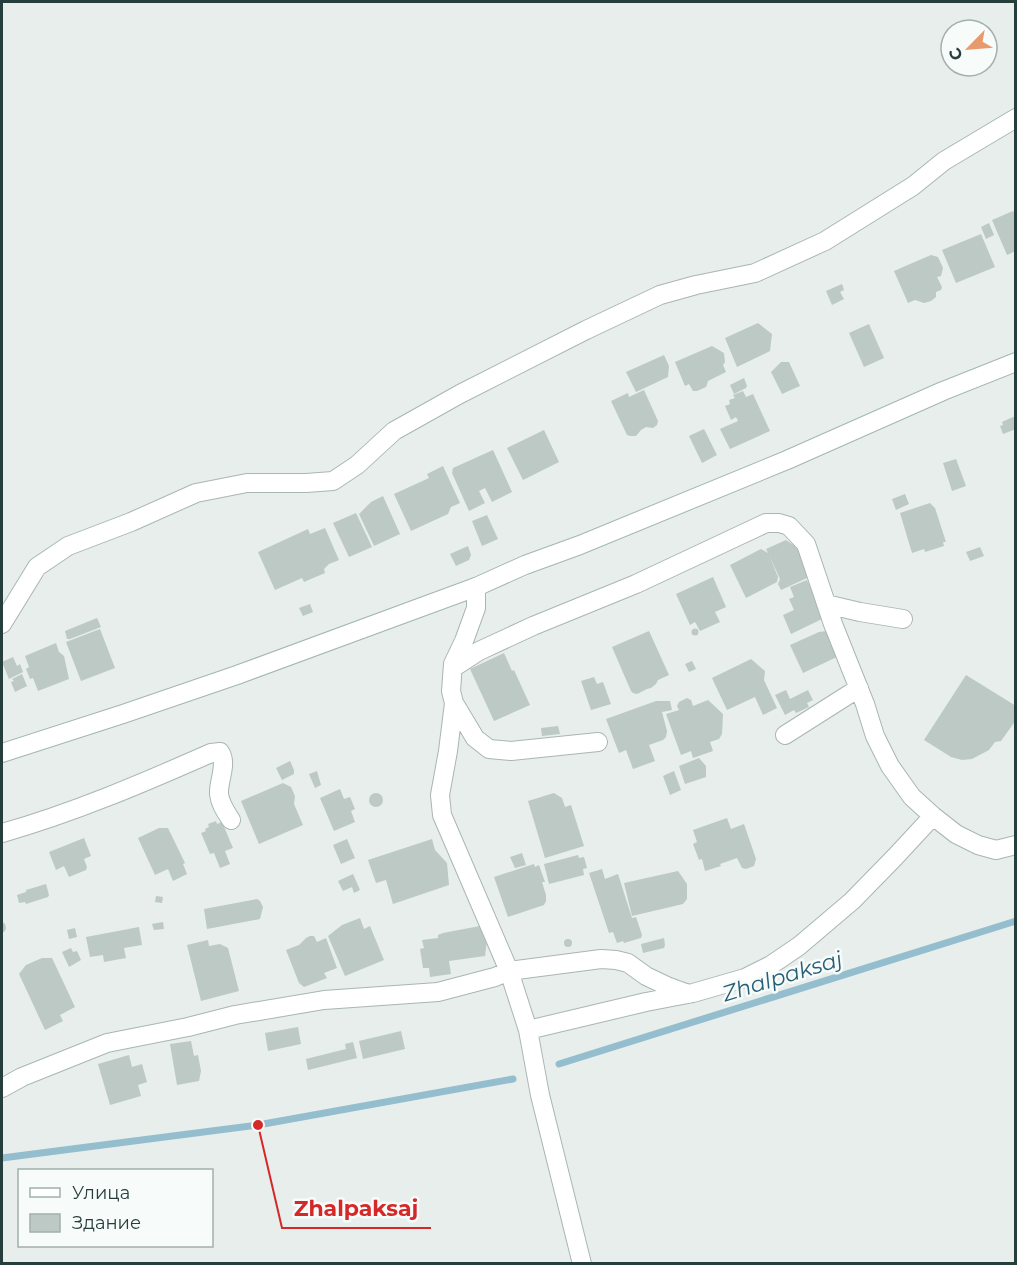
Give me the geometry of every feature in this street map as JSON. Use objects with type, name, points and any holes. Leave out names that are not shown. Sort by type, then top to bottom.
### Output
[{"type":"street","points":[[2,624],[37,567],[68,546],[131,522],[196,493],[246,483],[333,481],[357,465],[394,431],[460,394],[586,330],[660,295],[755,273],[825,241],[913,186],[944,161],[1016,118]]},
{"type":"street","points":[[2,753],[237,675],[476,587],[525,565],[580,545],[787,460],[943,391],[1016,362]]},
{"type":"street","points":[[453,668],[479,651],[636,584],[766,523],[789,526],[806,544],[875,736],[890,766],[912,797],[956,834],[978,845],[996,850],[1016,845]]},
{"type":"street","points":[[476,587],[476,608],[453,664],[454,703],[440,795],[442,815],[509,971],[528,1030],[540,1095],[582,1263]]},
{"type":"street","points":[[826,604],[903,619]]},
{"type":"street","points":[[785,735],[859,688]]},
{"type":"street","points":[[454,703],[475,738],[489,748],[511,751],[598,742]]},
{"type":"street","points":[[2,833],[43,822],[211,753],[220,752],[224,759],[219,795],[231,820]]},
{"type":"street","points":[[528,1030],[688,994],[745,978],[771,965],[799,946],[852,900],[933,816]]},
{"type":"street","points":[[2,1088],[32,1073],[107,1043],[235,1015],[324,1000],[438,992],[509,971],[602,959],[616,960],[628,963],[646,976],[688,994]]},
{"type":"building","points":[[1013,211],[1016,216],[1016,251],[1007,255],[992,220]]},
{"type":"building","points":[[989,223],[994,235],[986,239],[981,227]]},
{"type":"building","points":[[981,234],[995,267],[956,283],[942,250]]},
{"type":"building","points":[[931,255],[938,257],[943,268],[941,276],[937,277],[942,287],[941,290],[936,292],[936,297],[931,301],[924,303],[915,300],[908,303],[894,271]]},
{"type":"building","points":[[842,284],[844,290],[840,292],[844,299],[832,305],[826,291]]},
{"type":"building","points":[[758,323],[772,334],[770,351],[737,367],[725,338]]},
{"type":"building","points":[[869,324],[884,358],[864,367],[849,333]]},
{"type":"building","points":[[712,346],[724,353],[723,365],[726,372],[708,381],[706,387],[693,391],[689,384],[685,386],[675,362]]},
{"type":"building","points":[[664,355],[669,366],[668,377],[636,392],[626,372]]},
{"type":"building","points":[[781,362],[789,362],[800,386],[782,394],[771,372]]},
{"type":"building","points":[[744,378],[746,388],[734,394],[730,385]]},
{"type":"building","points":[[644,390],[658,421],[657,425],[653,428],[646,427],[636,436],[627,435],[611,401],[628,393],[629,397]]},
{"type":"building","points":[[743,391],[746,397],[753,394],[770,431],[730,449],[720,429],[738,421],[736,417],[731,420],[725,406],[730,404],[729,400],[735,398],[733,395]]},
{"type":"building","points":[[1016,417],[1016,429],[1003,434],[1000,426],[1003,425],[1002,422]]},
{"type":"building","points":[[704,429],[717,455],[702,463],[689,436]]},
{"type":"building","points":[[544,430],[559,462],[523,480],[507,448]]},
{"type":"building","points":[[493,450],[512,492],[492,502],[485,488],[479,491],[485,503],[469,511],[452,473],[453,468]]},
{"type":"building","points":[[956,459],[966,486],[952,491],[943,463]]},
{"type":"building","points":[[443,466],[460,503],[451,507],[448,514],[411,531],[394,494],[429,478],[427,474]]},
{"type":"building","points":[[905,494],[909,504],[896,510],[892,499]]},
{"type":"building","points":[[383,496],[400,534],[374,546],[359,514],[371,502]]},
{"type":"building","points":[[930,503],[935,508],[946,542],[943,542],[944,546],[925,552],[924,549],[912,553],[900,513]]},
{"type":"building","points":[[356,513],[372,547],[349,557],[333,523]]},
{"type":"building","points":[[487,515],[498,539],[482,546],[472,521]]},
{"type":"building","points":[[325,528],[339,560],[329,564],[324,569],[325,573],[304,582],[302,578],[275,590],[258,552],[308,529],[310,534]]},
{"type":"building","points":[[786,540],[798,548],[808,572],[807,578],[781,590],[778,584],[780,579],[769,555],[778,577],[777,582],[746,598],[730,565],[761,549],[768,553],[766,549]]},
{"type":"building","points":[[468,546],[471,555],[469,560],[456,566],[450,554]]},
{"type":"building","points":[[980,547],[984,556],[970,561],[966,552]]},
{"type":"building","points":[[713,577],[726,607],[715,612],[720,622],[700,631],[695,622],[690,625],[676,594]]},
{"type":"building","points":[[807,580],[824,618],[791,634],[783,615],[794,610],[789,599],[794,597],[790,587]]},
{"type":"building","points":[[310,604],[313,612],[303,616],[299,608]]},
{"type":"building","points":[[97,618],[101,627],[67,639],[65,631]]},
{"type":"building","points":[[100,629],[115,668],[81,681],[66,642]]},
{"type":"building","points":[[695,629],[698,632],[695,635],[692,632]]},
{"type":"building","points":[[649,631],[669,675],[658,680],[651,688],[637,694],[631,691],[612,647]]},
{"type":"building","points":[[827,631],[839,656],[803,673],[790,645],[819,632]]},
{"type":"building","points":[[56,643],[59,652],[64,656],[69,679],[38,691],[33,678],[30,679],[26,669],[29,667],[25,656]]},
{"type":"building","points":[[504,653],[530,705],[494,721],[470,669]]},
{"type":"building","points":[[13,657],[17,666],[20,664],[23,672],[9,679],[2,662]]},
{"type":"building","points":[[751,659],[765,671],[764,680],[777,708],[763,715],[755,697],[727,710],[712,678]]},
{"type":"building","points":[[692,661],[696,669],[689,672],[685,664]]},
{"type":"building","points":[[22,674],[27,686],[15,692],[12,679]]},
{"type":"building","points":[[966,675],[1016,706],[1016,720],[1001,741],[995,742],[989,750],[972,759],[962,760],[951,757],[924,740]]},
{"type":"building","points":[[594,677],[597,684],[603,682],[611,704],[591,710],[581,681]]},
{"type":"building","points":[[786,690],[790,699],[808,690],[813,700],[807,703],[809,707],[796,713],[794,710],[785,715],[775,695]]},
{"type":"building","points":[[687,698],[691,700],[693,706],[708,700],[723,714],[722,734],[719,739],[710,742],[713,751],[693,758],[691,751],[681,755],[666,714],[679,710],[677,706],[679,702]]},
{"type":"building","points":[[656,701],[670,701],[672,710],[662,712],[667,731],[666,737],[649,745],[655,761],[633,769],[626,750],[619,753],[606,719]]},
{"type":"building","points":[[558,726],[560,734],[542,736],[541,728]]},
{"type":"building","points":[[699,758],[706,766],[706,777],[685,784],[679,766]]},
{"type":"building","points":[[290,761],[294,774],[282,780],[276,768]]},
{"type":"building","points":[[317,771],[321,785],[315,788],[309,774]]},
{"type":"building","points":[[674,771],[681,790],[670,795],[663,776]]},
{"type":"building","points":[[283,783],[291,787],[295,796],[294,804],[303,825],[259,844],[241,801]]},
{"type":"building","points":[[340,789],[344,799],[350,797],[355,809],[351,811],[355,822],[334,831],[320,798]]},
{"type":"building","points":[[376,793],[381,795],[383,800],[381,805],[376,807],[371,805],[369,800],[371,795]]},
{"type":"building","points":[[554,793],[562,798],[565,807],[571,805],[584,846],[545,858],[528,801]]},
{"type":"building","points":[[727,818],[731,829],[744,824],[756,859],[754,866],[742,868],[737,858],[705,871],[702,859],[699,860],[693,844],[697,842],[693,830]]},
{"type":"building","points":[[216,821],[217,824],[222,822],[233,848],[225,851],[230,864],[220,868],[214,853],[210,854],[201,833],[206,831],[208,824]]},
{"type":"building","points":[[159,828],[168,828],[185,863],[183,864],[187,874],[173,881],[168,869],[155,875],[138,838]]},
{"type":"building","points":[[84,838],[91,856],[84,859],[86,870],[69,877],[64,866],[56,870],[49,852]]},
{"type":"building","points":[[347,839],[355,858],[341,864],[333,845]]},
{"type":"building","points":[[432,839],[435,850],[447,863],[449,885],[393,904],[386,880],[376,883],[368,860]]},
{"type":"building","points":[[522,853],[526,865],[515,868],[510,857]]},
{"type":"building","points":[[578,855],[579,858],[584,857],[587,868],[583,869],[584,875],[549,884],[544,864]]},
{"type":"building","points":[[534,864],[535,867],[539,865],[545,882],[542,882],[546,901],[544,905],[508,917],[494,877]]},
{"type":"building","points":[[602,869],[605,879],[618,874],[632,918],[636,917],[641,938],[617,943],[613,932],[609,933],[589,873]]},
{"type":"building","points":[[678,871],[687,884],[687,899],[683,904],[632,916],[624,883]]},
{"type":"building","points":[[353,874],[360,890],[354,893],[352,887],[343,891],[338,881]]},
{"type":"building","points":[[46,884],[48,897],[26,904],[25,902],[19,903],[17,895]]},
{"type":"building","points":[[156,896],[163,897],[162,903],[155,902]]},
{"type":"building","points":[[257,899],[263,907],[260,919],[207,929],[204,909]]},
{"type":"building","points":[[360,918],[364,929],[370,926],[384,960],[345,976],[328,936],[342,925]]},
{"type":"building","points":[[2,921],[6,928],[2,933]]},
{"type":"building","points":[[163,922],[164,929],[154,930],[152,924]]},
{"type":"building","points":[[480,926],[487,940],[485,956],[449,961],[451,974],[430,977],[429,968],[423,968],[420,949],[424,948],[422,940],[438,938],[438,935],[443,933]]},
{"type":"building","points":[[139,927],[142,945],[124,948],[126,958],[104,962],[103,955],[90,957],[86,937]]},
{"type":"building","points":[[75,928],[77,937],[69,939],[67,930]]},
{"type":"building","points":[[310,936],[314,936],[317,942],[326,938],[337,968],[324,973],[327,978],[304,987],[299,983],[286,950],[299,945]]},
{"type":"building","points":[[664,938],[664,948],[643,953],[641,944]]},
{"type":"building","points":[[568,939],[572,943],[568,947],[564,943]]},
{"type":"building","points":[[208,940],[209,946],[220,944],[228,948],[239,991],[201,1001],[187,945]]},
{"type":"building","points":[[71,948],[73,952],[77,951],[81,960],[69,967],[62,952]]},
{"type":"building","points":[[42,958],[52,958],[75,1007],[60,1015],[63,1021],[45,1030],[19,974],[26,965]]},
{"type":"building","points":[[298,1027],[301,1044],[268,1051],[265,1033]]},
{"type":"building","points":[[401,1031],[405,1049],[363,1059],[359,1041]]},
{"type":"building","points":[[191,1041],[194,1056],[198,1055],[201,1071],[199,1081],[177,1085],[170,1044]]},
{"type":"building","points":[[353,1042],[357,1058],[308,1070],[306,1059],[346,1049],[345,1044]]},
{"type":"building","points":[[129,1055],[132,1067],[142,1064],[147,1082],[138,1085],[141,1096],[110,1105],[98,1064]]},
{"type":"waterway","name":"Zhalpaksaj","points":[[559,1064],[1016,921]]},
{"type":"waterway","name":"Zhalpaksaj","points":[[2,1158],[258,1125],[513,1079]]},
{"type":"place","name":"Zhalpaksaj","points":[[258,1125]]}]
